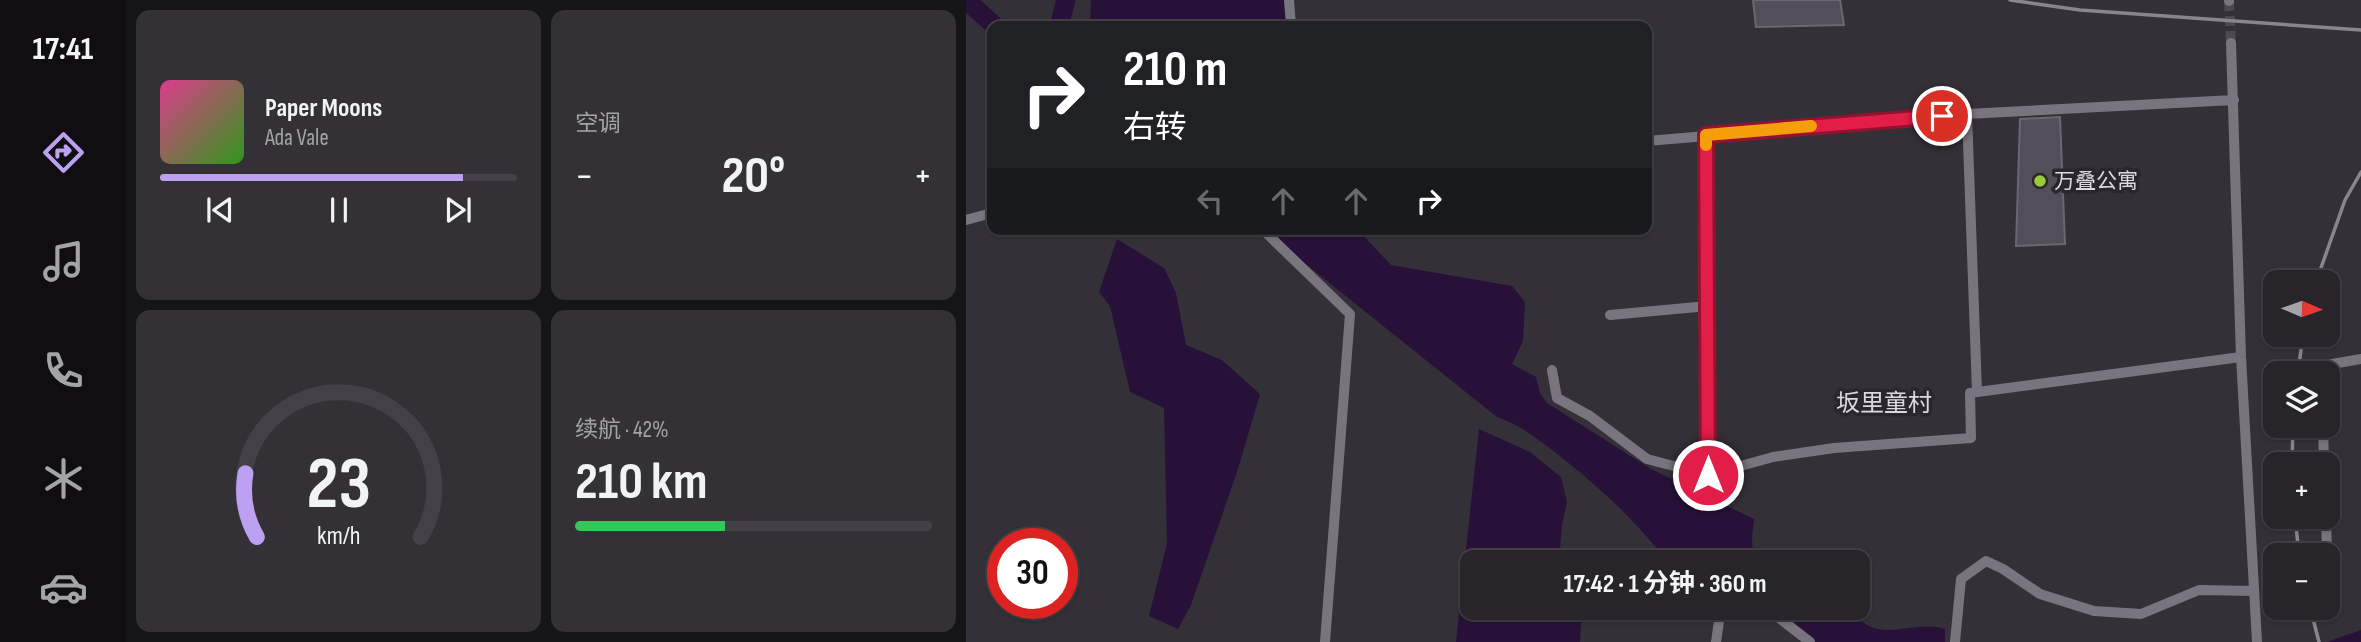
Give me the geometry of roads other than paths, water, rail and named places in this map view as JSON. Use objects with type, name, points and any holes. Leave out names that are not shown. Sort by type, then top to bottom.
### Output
[{"type":"street","points":[[1289,0],[1291,21]]},
{"type":"street","points":[[2231,43],[2241,357],[2257,642]]},
{"type":"street","points":[[1652,140],[1967,114],[2234,100]]},
{"type":"street","points":[[1967,114],[1977,392]]},
{"type":"street","points":[[1706,135],[1708,475]]},
{"type":"street","points":[[966,220],[987,214]]},
{"type":"street","points":[[1268,235],[1350,314],[1325,642]]},
{"type":"street","points":[[1610,315],[1708,306]]},
{"type":"street","points":[[1552,370],[1556,398],[1590,416],[1647,459],[1708,475],[1773,457],[1834,448],[1971,438],[1970,393],[2241,357]]},
{"type":"street","points":[[2340,363],[2361,359]]},
{"type":"street","points":[[1955,642],[1961,579],[1986,561],[2040,594],[2094,611],[2141,614],[2199,590],[2254,591]]},
{"type":"street","points":[[1716,642],[1719,620]]},
{"type":"street","points":[[1782,620],[1810,642]]},
{"type":"waterway","points":[[966,0],[989,21]]},
{"type":"waterway","points":[[1060,21],[1066,0]]},
{"type":"tunnel","points":[[2229,1],[2231,43]]},
{"type":"railway","points":[[2010,0],[2080,10],[2361,30]]},
{"type":"railway","points":[[2320,270],[2345,200],[2361,172]]},
{"type":"railway","points":[[2300,361],[2301,347]]},
{"type":"railway","points":[[2292,452],[2293,438]]},
{"type":"railway","points":[[2296,529],[2298,543]]},
{"type":"railway","points":[[2313,620],[2319,642]]},
{"type":"place","name":"万叠公寓","points":[[2040,181]]},
{"type":"district","name":"坂里童村","points":[[1884,403]]}]
